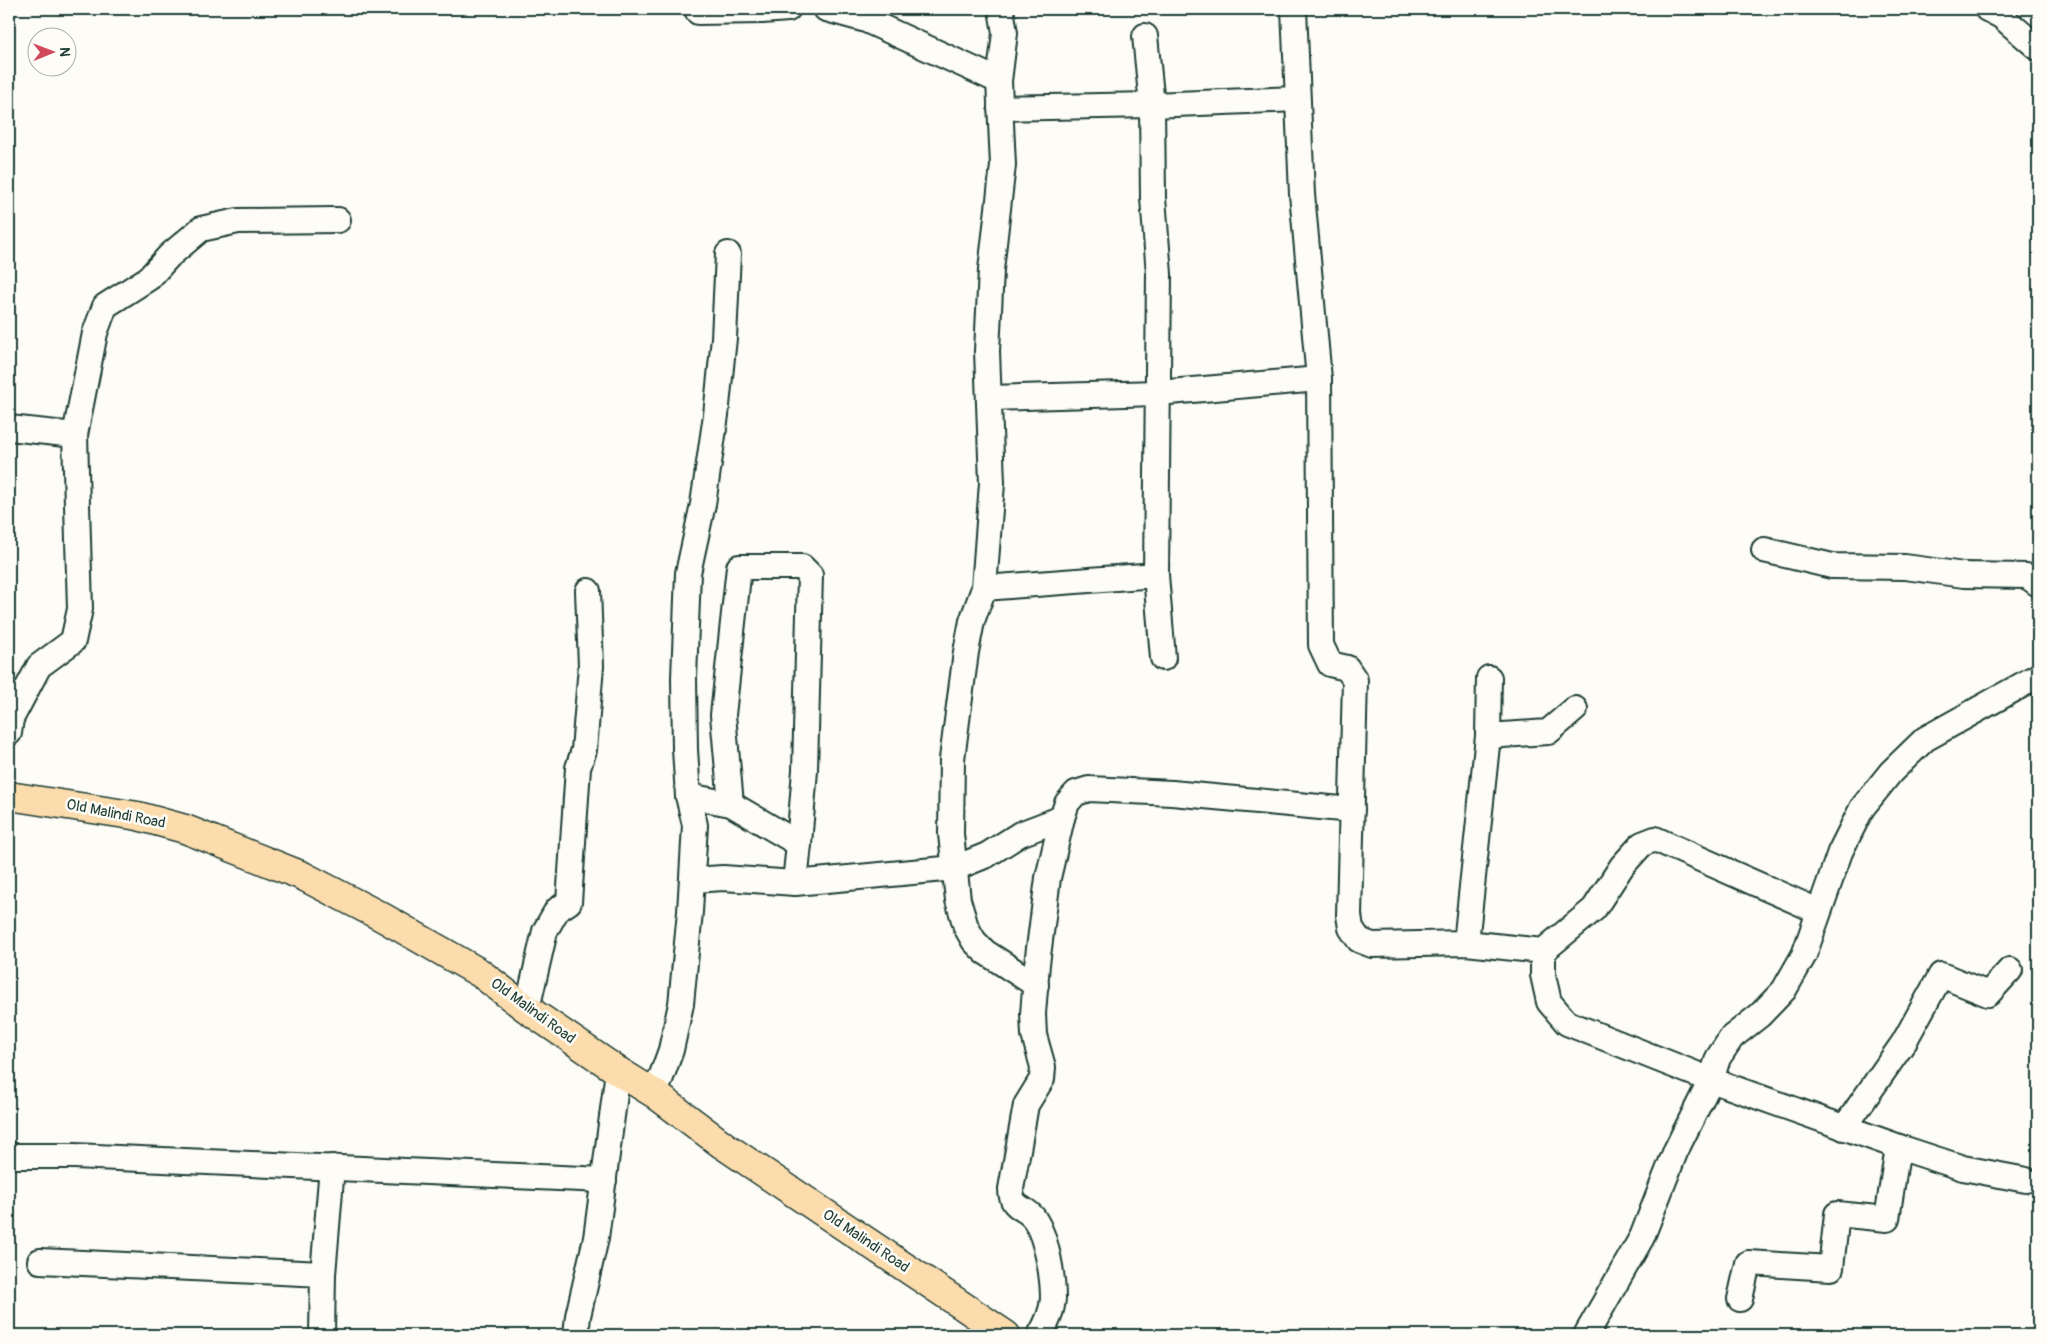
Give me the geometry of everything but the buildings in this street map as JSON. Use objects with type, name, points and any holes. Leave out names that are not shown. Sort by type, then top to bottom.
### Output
[{"type":"main road","name":"Old Malindi Road","points":[[9,796],[138,816],[185,829],[303,876],[442,950],[480,973],[527,1009],[655,1094],[723,1144],[1006,1335]]},
{"type":"street","points":[[698,12],[762,12],[788,9]]},
{"type":"street","points":[[826,9],[866,20],[999,81]]},
{"type":"street","points":[[1000,9],[1005,33],[999,81],[1003,165],[991,270],[987,352],[992,483],[984,588],[972,622],[966,652],[952,759],[951,834],[958,900],[966,927],[974,941],[985,952],[1036,985]]},
{"type":"street","points":[[1294,9],[1302,194],[1319,379],[1321,645],[1330,664],[1347,668],[1355,680],[1349,915],[1351,928],[1359,940],[1372,944],[1466,943],[1543,951],[1594,910],[1622,866],[1642,844],[1655,839],[1818,911]]},
{"type":"street","points":[[1987,9],[2001,16],[2038,48]]},
{"type":"street","points":[[1145,36],[1152,105],[1153,198],[1159,274],[1156,575],[1163,658]]},
{"type":"street","points":[[1000,108],[1152,105],[1297,99]]},
{"type":"street","points":[[10,723],[39,666],[73,641],[80,610],[75,436],[95,333],[105,306],[149,278],[169,256],[201,229],[238,221],[338,220]]},
{"type":"street","points":[[655,1094],[671,1050],[681,1004],[692,880],[695,825],[688,796],[684,678],[688,573],[703,504],[716,415],[724,338],[728,254]]},
{"type":"street","points":[[989,398],[1158,393],[1319,379]]},
{"type":"street","points":[[9,428],[75,436]]},
{"type":"street","points":[[1764,550],[1832,566],[1905,567],[1964,575],[2027,576],[2038,584]]},
{"type":"street","points":[[730,804],[722,715],[739,568],[802,567],[810,575],[805,770],[794,883]]},
{"type":"street","points":[[984,588],[1156,575]]},
{"type":"street","points":[[527,1009],[545,931],[557,910],[569,902],[578,768],[584,750],[591,666],[588,590]]},
{"type":"street","points":[[1586,1335],[1642,1237],[1676,1150],[1711,1080],[1718,1058],[1732,1037],[1760,1015],[1784,990],[1804,956],[1840,852],[1862,808],[1891,772],[1925,739],[2038,676]]},
{"type":"street","points":[[1466,943],[1488,736],[1489,678]]},
{"type":"street","points":[[1488,736],[1548,732],[1575,709]]},
{"type":"street","points":[[1040,1335],[1046,1324],[1053,1300],[1051,1276],[1042,1235],[1034,1218],[1015,1204],[1011,1198],[1011,1189],[1026,1105],[1042,1079],[1043,1067],[1034,1035],[1037,964],[1048,878],[1067,803],[1076,793],[1089,789],[1172,793],[1352,810]]},
{"type":"street","points":[[688,796],[730,804],[799,844]]},
{"type":"street","points":[[692,880],[724,878],[794,883],[955,868],[987,855],[1020,834],[1062,818]]},
{"type":"street","points":[[1543,951],[1543,975],[1550,1002],[1567,1023],[1711,1080],[1898,1147],[1963,1168],[2026,1180]]},
{"type":"street","points":[[1844,1128],[1904,1042],[1941,975],[1988,994],[2010,970]]},
{"type":"street","points":[[576,1335],[578,1316],[596,1238],[618,1071]]},
{"type":"street","points":[[1740,1299],[1748,1263],[1831,1268],[1837,1214],[1887,1218],[1898,1147]]},
{"type":"street","points":[[9,1156],[74,1156],[604,1180]]},
{"type":"street","points":[[322,1335],[323,1274],[332,1167]]},
{"type":"street","points":[[40,1262],[323,1274]]}]
